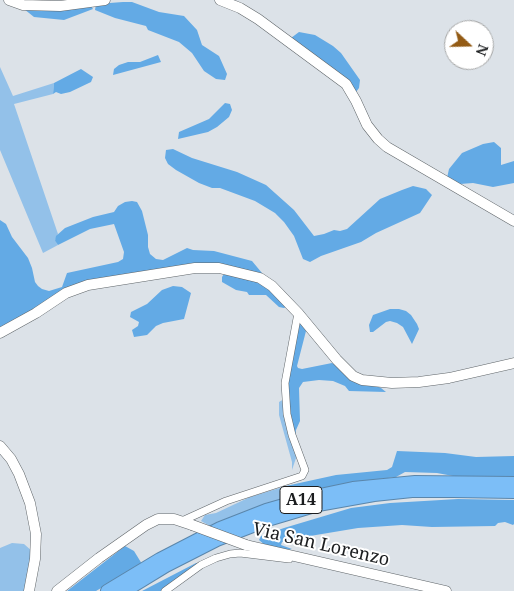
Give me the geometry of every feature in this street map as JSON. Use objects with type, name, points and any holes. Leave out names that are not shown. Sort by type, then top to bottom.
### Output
[{"type":"highway","name":"A14","points":[[107,591],[160,559],[220,528],[266,510],[315,496],[353,488],[398,483],[448,481],[514,483]]},
{"type":"highway","name":"A14","points":[[125,591],[166,566],[217,540],[254,525],[303,509],[357,497],[390,493],[453,490],[514,492]]},
{"type":"street","points":[[9,0],[23,5],[60,6],[105,0]]},
{"type":"street","points":[[220,0],[240,8],[258,19],[346,84],[367,125],[387,147],[514,221]]},
{"type":"street","points":[[0,333],[36,313],[66,293],[88,285],[195,268],[219,268],[260,278],[278,292],[337,360],[353,376],[362,380],[392,383],[420,382],[449,378],[514,363]]},
{"type":"street","points":[[187,523],[226,501],[302,476],[305,470],[286,414],[285,383],[298,313]]},
{"type":"street","points":[[0,446],[11,459],[30,502],[36,534],[35,559],[29,591]]},
{"type":"street","name":"Via San Lorenzo","points":[[57,591],[146,525],[165,518],[187,523],[246,545],[446,591]]},
{"type":"street","points":[[165,591],[201,565],[230,554],[240,553],[295,560],[302,557]]},
{"type":"shaded area","points":[[132,2],[159,12],[184,16],[197,30],[202,45],[219,56],[227,74],[225,80],[216,79],[204,71],[192,53],[179,42],[148,30],[146,26],[115,18],[95,10],[96,4]]},
{"type":"shaded area","points":[[91,6],[93,9],[64,20],[34,17],[24,9]]},
{"type":"shaded area","points":[[299,32],[315,35],[341,53],[360,80],[359,88],[356,92],[291,38]]},
{"type":"shaded area","points":[[158,55],[161,62],[113,75],[114,69],[119,65],[128,62],[140,62]]},
{"type":"shaded area","points":[[0,67],[13,96],[54,83],[53,94],[14,104],[58,234],[55,241],[58,245],[43,253],[0,150]]},
{"type":"shaded area","points":[[81,69],[93,77],[91,82],[70,92],[61,94],[56,92],[53,94],[54,83]]},
{"type":"shaded area","points":[[225,103],[230,104],[232,110],[229,117],[217,127],[208,132],[178,139],[179,132],[209,119]]},
{"type":"shaded area","points":[[494,142],[501,148],[501,165],[514,161],[514,183],[493,187],[473,183],[460,184],[447,178],[449,169],[462,153],[483,144]]},
{"type":"shaded area","points":[[173,149],[192,158],[237,172],[266,185],[294,210],[314,236],[334,230],[347,229],[380,199],[413,186],[426,189],[432,195],[420,213],[361,242],[321,256],[310,262],[303,259],[294,236],[275,213],[255,201],[220,188],[212,188],[199,183],[176,170],[168,164],[165,158],[166,150]]},
{"type":"shaded area","points":[[132,201],[137,202],[142,211],[148,235],[150,254],[156,259],[163,260],[187,248],[214,251],[252,261],[262,273],[258,275],[235,269],[99,280],[0,331],[0,220],[6,224],[12,237],[28,258],[35,282],[42,289],[49,291],[62,287],[67,273],[118,262],[123,259],[124,252],[114,224],[90,229],[58,245],[55,241],[56,236],[65,228],[93,217],[114,212],[118,206]]},
{"type":"shaded area","points":[[224,274],[252,277],[289,305],[284,308],[279,307],[266,295],[249,295],[247,292],[236,290],[222,282]]},
{"type":"shaded area","points":[[173,286],[182,287],[191,293],[184,319],[163,323],[156,326],[147,335],[134,337],[132,330],[138,326],[139,322],[130,317],[131,312],[147,304],[162,290]]},
{"type":"shaded area","points":[[390,309],[406,311],[417,324],[419,329],[412,344],[403,327],[390,321],[370,332],[369,325],[373,315]]},
{"type":"shaded area","points":[[299,318],[306,331],[298,368],[302,369],[332,363],[386,392],[349,391],[345,386],[333,381],[303,382],[299,388],[300,421],[295,437],[292,428],[287,384]]},
{"type":"shaded area","points":[[284,399],[297,455],[292,470],[292,462],[279,415],[279,402]]},
{"type":"shaded area","points":[[397,451],[445,453],[476,457],[514,456],[514,477],[453,476],[437,473],[405,472],[396,477],[347,483],[289,496],[285,492],[286,486],[336,475],[387,470],[392,467]]},
{"type":"shaded area","points":[[286,486],[284,488],[289,496],[210,526],[201,521],[205,515],[216,513],[250,497]]},
{"type":"shaded area","points":[[458,499],[514,500],[514,524],[505,522],[498,523],[495,526],[432,527],[402,525],[358,528],[286,540],[281,545],[292,549],[286,550],[266,546],[259,540],[261,536],[284,528],[351,508],[390,503]]},
{"type":"shaded area","points":[[12,543],[24,544],[33,552],[25,591],[0,591],[0,548]]},
{"type":"shaded area","points":[[125,546],[134,551],[142,564],[96,591],[67,591]]},
{"type":"shaded area","points":[[198,563],[162,591],[142,591]]}]
